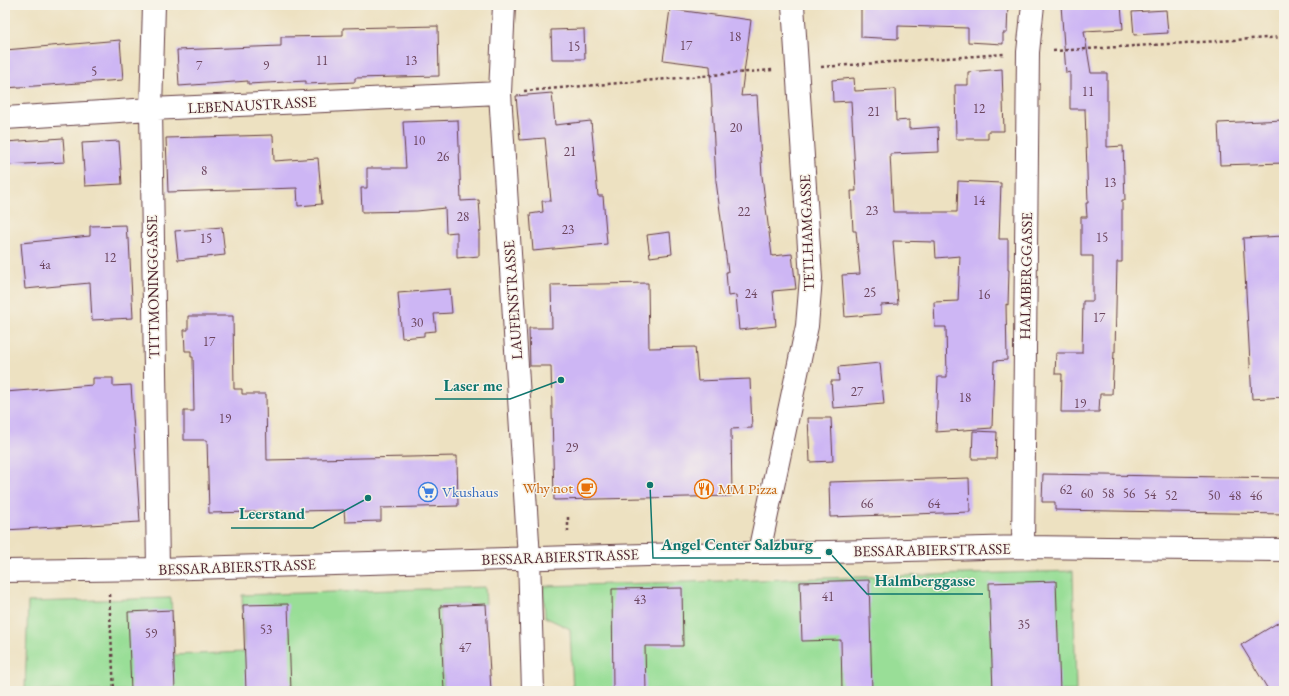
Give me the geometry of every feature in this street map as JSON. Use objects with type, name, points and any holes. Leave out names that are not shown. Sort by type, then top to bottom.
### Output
[{"type":"street","name":"TITTMONINGGASSE","points":[[154,5],[151,109],[158,569]]},
{"type":"street","name":"LAUFENSTRASSE","points":[[504,5],[500,93],[529,558],[533,691]]},
{"type":"street","name":"TETLHAMGASSE","points":[[759,552],[807,326],[812,278],[793,5]]},
{"type":"street","name":"HALMBERGGASSE","points":[[1023,547],[1028,52],[1033,5]]},
{"type":"street","name":"LEBENAUSTRASSE","points":[[5,118],[151,109],[500,93]]},
{"type":"street","name":"BESSARABIERSTRASSE","points":[[5,571],[158,569],[759,552],[829,552],[1023,547],[1284,550]]},
{"type":"path","points":[[500,93],[798,68],[1028,52],[1284,37]]},
{"type":"path","points":[[108,569],[114,691]]},
{"type":"green space","points":[[1073,571],[1076,691],[573,691],[570,629],[545,617],[543,586]]},
{"type":"green space","points":[[485,587],[486,604],[440,606],[444,691],[25,691],[28,602],[171,598],[174,655],[244,652],[242,595]]},
{"type":"building","points":[[861,5],[1008,5],[1007,33],[1003,33],[1003,44],[968,42],[968,28],[898,26],[898,39],[861,37]]},
{"type":"building","points":[[1061,5],[1121,5],[1123,29],[1084,31],[1091,73],[1107,73],[1107,147],[1123,146],[1125,200],[1122,200],[1122,262],[1117,262],[1115,352],[1112,394],[1100,394],[1099,412],[1061,412],[1062,374],[1055,374],[1056,353],[1082,353],[1083,301],[1093,301],[1093,256],[1081,256],[1081,217],[1087,217],[1086,203],[1088,203],[1085,109],[1070,109],[1070,72],[1066,73]]},
{"type":"building","points":[[670,9],[751,20],[741,96],[757,95],[762,176],[772,256],[792,254],[796,289],[773,291],[776,326],[739,330],[736,295],[728,296],[726,272],[728,272],[716,181],[710,66],[663,60]]},
{"type":"building","points":[[1166,10],[1168,33],[1134,35],[1132,12]]},
{"type":"building","points":[[438,26],[439,76],[355,78],[355,82],[306,84],[306,81],[248,84],[248,81],[179,86],[177,50],[281,46],[281,37],[343,36],[343,28]]},
{"type":"building","points":[[584,29],[585,59],[552,59],[551,30]]},
{"type":"building","points":[[120,40],[123,80],[5,88],[5,50]]},
{"type":"building","points":[[1002,69],[1004,131],[988,131],[988,139],[956,139],[955,85],[968,85],[968,72]]},
{"type":"building","points":[[854,78],[855,91],[895,89],[896,121],[909,120],[909,129],[938,127],[939,152],[890,154],[893,212],[957,212],[958,181],[1001,183],[999,239],[1008,239],[1008,305],[1006,304],[1007,360],[994,361],[992,428],[936,432],[938,377],[947,377],[946,327],[935,327],[934,302],[958,301],[960,256],[936,258],[935,242],[893,241],[898,304],[881,305],[881,314],[845,317],[842,275],[860,274],[856,231],[853,231],[851,191],[856,191],[851,101],[833,102],[832,80]]},
{"type":"building","points":[[552,93],[555,125],[591,121],[598,196],[603,196],[607,244],[533,251],[530,214],[543,212],[542,201],[551,201],[545,138],[520,140],[516,96]]},
{"type":"building","points":[[458,120],[461,201],[479,200],[481,231],[479,232],[479,256],[457,258],[457,232],[446,233],[445,208],[417,211],[362,212],[361,188],[367,188],[367,168],[406,168],[403,122]]},
{"type":"building","points":[[1284,120],[1284,163],[1220,165],[1218,123]]},
{"type":"building","points":[[273,135],[274,161],[318,158],[322,204],[298,206],[297,188],[168,192],[166,138]]},
{"type":"building","points":[[63,138],[65,162],[5,165],[5,142]]},
{"type":"building","points":[[119,141],[122,184],[85,186],[82,143]]},
{"type":"building","points":[[126,225],[127,239],[129,239],[133,318],[92,320],[90,283],[25,289],[21,243],[90,236],[90,226]]},
{"type":"building","points":[[222,227],[225,255],[178,260],[175,231]]},
{"type":"building","points":[[670,232],[672,254],[650,257],[647,235]]},
{"type":"building","points":[[1284,236],[1284,397],[1252,399],[1243,238]]},
{"type":"building","points":[[648,283],[649,348],[695,347],[698,381],[750,379],[752,428],[731,429],[732,496],[554,500],[551,366],[530,366],[529,328],[552,328],[551,285]]},
{"type":"building","points":[[450,289],[452,313],[434,314],[436,331],[424,332],[424,336],[402,338],[398,293]]},
{"type":"building","points":[[188,316],[233,316],[234,389],[242,389],[242,394],[266,394],[267,460],[457,456],[458,506],[381,508],[381,521],[345,522],[344,510],[209,513],[207,440],[184,440],[184,411],[194,411],[193,357],[191,357],[191,351],[185,351],[184,330],[188,330]]},
{"type":"building","points":[[880,363],[884,404],[833,408],[831,381],[839,381],[838,367]]},
{"type":"building","points":[[93,378],[113,378],[113,386],[131,385],[140,522],[5,530],[5,392],[93,385]]},
{"type":"building","points":[[808,418],[831,418],[833,461],[810,462]]},
{"type":"building","points":[[973,431],[997,432],[996,459],[972,459]]},
{"type":"building","points":[[1043,474],[1284,478],[1284,514],[1055,510],[1055,502],[1042,502]]},
{"type":"building","points":[[969,478],[970,512],[830,517],[829,482]]},
{"type":"building","points":[[869,580],[872,691],[842,691],[841,640],[802,641],[800,582]]},
{"type":"building","points":[[1056,581],[1060,691],[993,691],[989,583]]},
{"type":"building","points":[[682,588],[683,646],[645,646],[646,691],[613,691],[612,589]]},
{"type":"building","points":[[288,604],[291,691],[246,691],[243,605]]},
{"type":"building","points":[[486,604],[491,691],[444,691],[440,606]]},
{"type":"building","points":[[172,610],[175,691],[131,691],[128,612]]},
{"type":"building","points":[[1284,619],[1284,691],[1269,691],[1241,645]]},
{"type":"place","name":"Laser me","points":[[561,380]]},
{"type":"place","name":"Angel Center Salzburg","points":[[650,485]]},
{"type":"place","name":"Why not","points":[[587,488]]},
{"type":"place","name":"MM Pizza","points":[[704,489]]},
{"type":"place","name":"Vkushaus","points":[[428,492]]},
{"type":"place","name":"Leerstand","points":[[368,498]]},
{"type":"place","name":"Halmberggasse","points":[[829,552]]}]
